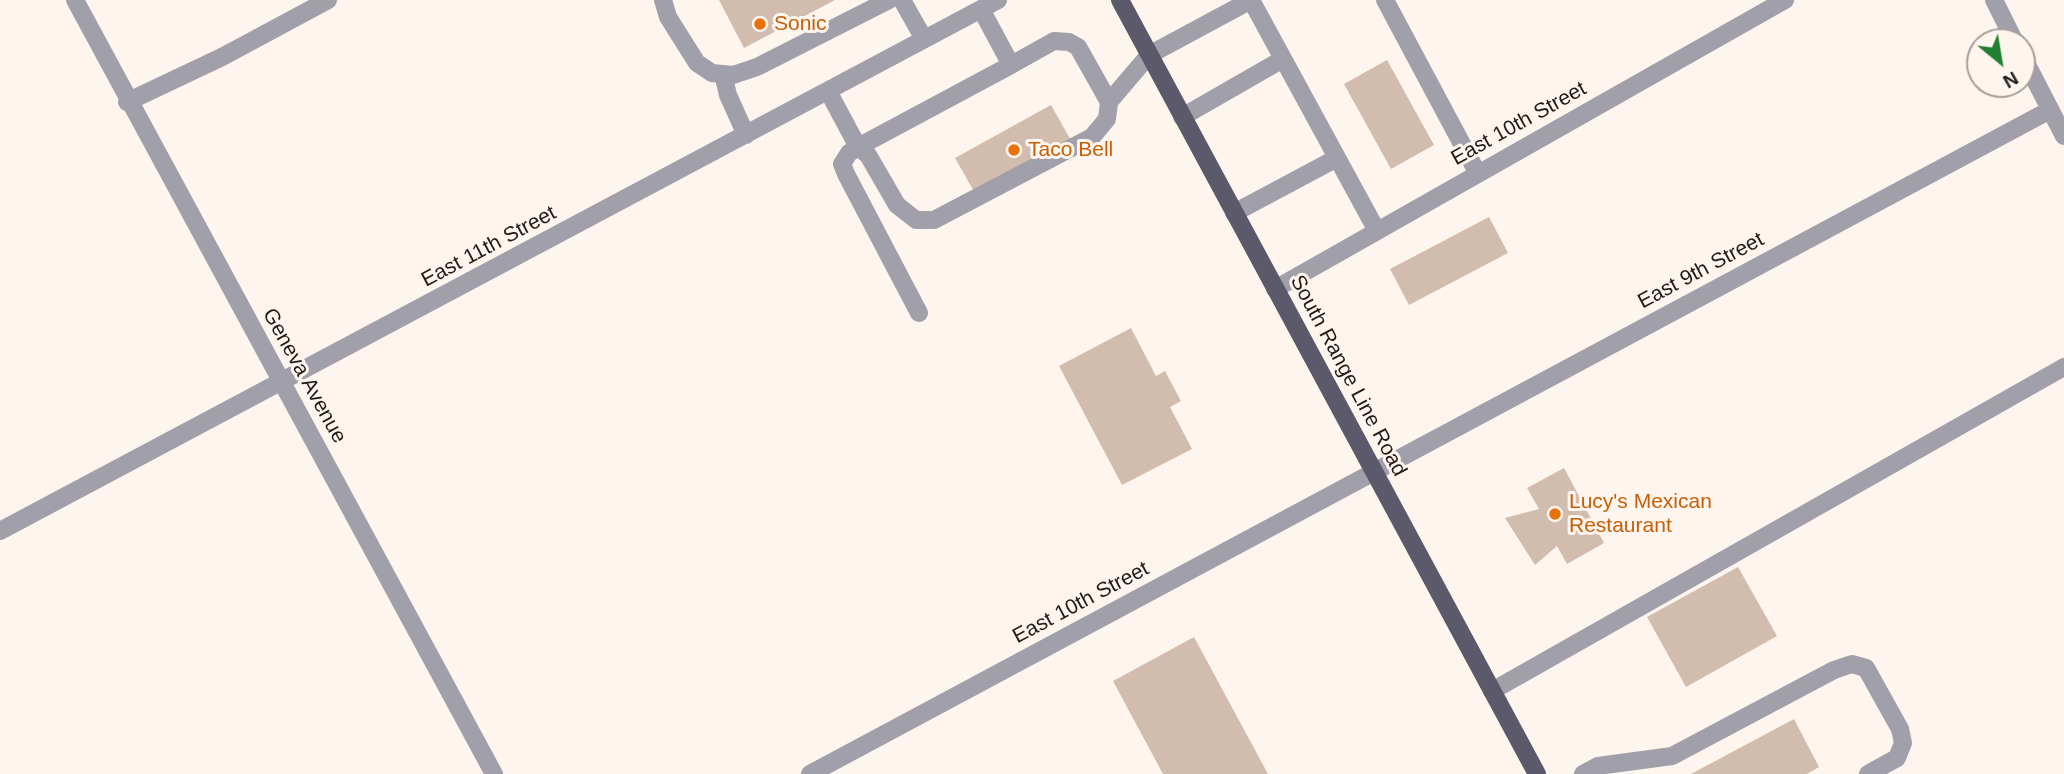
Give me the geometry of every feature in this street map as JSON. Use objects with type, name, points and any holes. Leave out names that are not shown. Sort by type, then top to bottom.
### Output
[{"type":"main road","name":"South Range Line Road","points":[[1120,0],[1536,774]]},
{"type":"street","name":"Geneva Avenue","points":[[75,0],[127,102],[494,774]]},
{"type":"street","points":[[127,102],[222,57],[328,0]]},
{"type":"street","points":[[663,0],[668,17],[696,63],[712,73],[733,75],[757,67],[889,0]]},
{"type":"street","points":[[901,0],[924,39]]},
{"type":"street","name":"East 11th Street","points":[[0,531],[998,0]]},
{"type":"street","points":[[828,91],[858,147],[868,155],[897,205],[916,220],[934,220],[1092,137],[1107,119],[1109,102],[1149,55],[1223,7],[1251,0],[1377,231]]},
{"type":"street","points":[[1385,0],[1478,174]]},
{"type":"street","name":"East 10th Street","points":[[1275,289],[1785,0]]},
{"type":"street","points":[[1994,0],[2008,28]]},
{"type":"street","points":[[981,9],[1011,65]]},
{"type":"street","points":[[919,313],[842,164],[858,147],[1054,41],[1069,41],[1078,47],[1109,102]]},
{"type":"street","points":[[1182,117],[1283,59]]},
{"type":"street","points":[[723,74],[728,95],[746,135]]},
{"type":"street","points":[[2036,82],[2064,136]]},
{"type":"street","name":"East 9th Street","points":[[1374,472],[2050,110]]},
{"type":"street","points":[[1234,213],[1337,158]]},
{"type":"street","points":[[1492,691],[2064,367]]},
{"type":"street","name":"East 10th Street","points":[[810,774],[1374,472]]},
{"type":"street","points":[[1583,774],[1598,766],[1672,756],[1852,664],[1866,668],[1900,729],[1903,743],[1897,758],[1868,774]]},
{"type":"building","name":"Sonic","points":[[719,0],[835,0],[744,48]]},
{"type":"building","points":[[1387,60],[1434,145],[1391,169],[1344,84]]},
{"type":"building","name":"Taco Bell","points":[[1051,105],[1072,142],[976,195],[955,158]]},
{"type":"building","points":[[1489,217],[1508,253],[1409,305],[1390,269]]},
{"type":"building","points":[[1131,328],[1156,376],[1165,371],[1181,401],[1170,407],[1192,449],[1122,485],[1059,366]]},
{"type":"building","name":"Lucy's Mexican Restaurant","points":[[1564,468],[1604,543],[1567,564],[1557,546],[1535,565],[1505,518],[1539,509],[1527,488]]},
{"type":"building","points":[[1738,567],[1777,636],[1686,687],[1647,617]]},
{"type":"building","points":[[1194,637],[1268,774],[1163,774],[1113,681]]},
{"type":"building","points":[[1794,719],[1819,767],[1807,774],[1691,774]]},
{"type":"place","name":"Sonic","points":[[760,24]]},
{"type":"place","name":"Taco Bell","points":[[1014,150]]},
{"type":"place","name":"Lucy's Mexican Restaurant","points":[[1555,514]]}]
